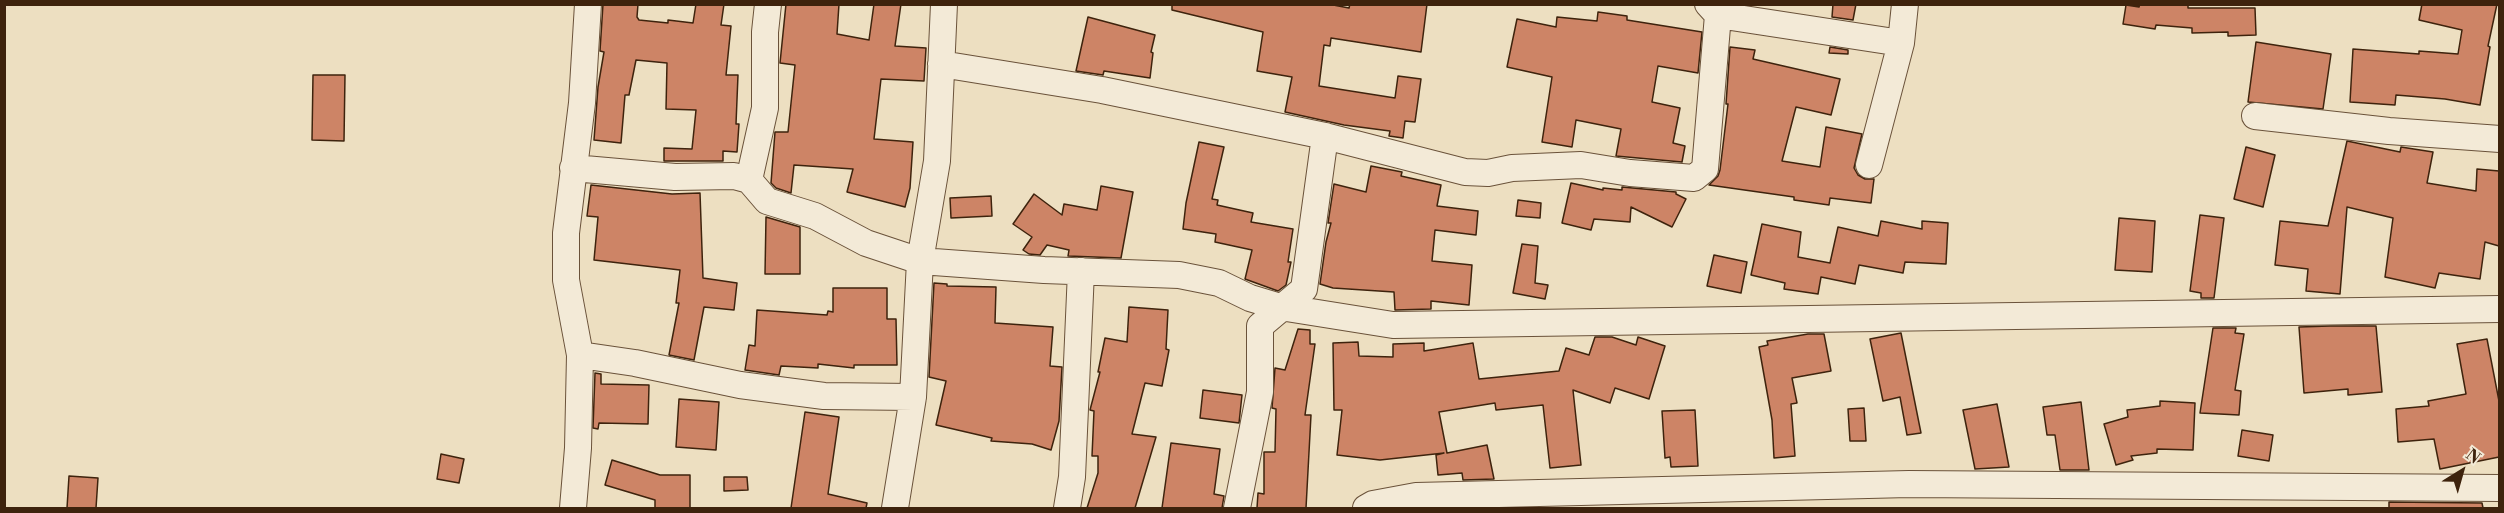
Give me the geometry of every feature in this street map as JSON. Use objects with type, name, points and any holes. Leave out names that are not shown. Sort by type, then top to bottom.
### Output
[{"type":"street","points":[[573,508],[578,448],[580,355],[566,280],[566,233],[582,103],[588,4]]},
{"type":"street","points":[[749,180],[765,108],[765,32],[768,4]]},
{"type":"street","points":[[895,508],[913,397],[920,261],[937,160],[944,4]]},
{"type":"street","points":[[1869,165],[1901,44],[1905,4]]},
{"type":"street","points":[[941,64],[1102,90],[1325,136],[1465,172],[1488,173],[1512,168],[1581,165],[1630,173],[1694,178],[1705,169],[1713,10],[1901,44]]},
{"type":"street","points":[[2255,116],[2389,131],[2499,139]]},
{"type":"street","points":[[1237,508],[1260,392],[1260,326],[1304,290],[1325,136]]},
{"type":"street","points":[[573,168],[675,177],[734,176],[749,180],[767,201],[815,216],[866,243],[920,261],[1179,275],[1219,283],[1250,298],[1280,308],[1393,325],[2499,309]]},
{"type":"street","points":[[1067,508],[1072,477],[1081,271]]},
{"type":"street","points":[[580,355],[635,363],[740,385],[824,396],[913,397]]},
{"type":"street","points":[[1366,508],[1373,504],[1416,496],[1909,484],[2155,498],[2499,488]]},
{"type":"building","points":[[603,4],[638,4],[637,17],[639,20],[693,23],[696,4],[724,4],[721,25],[731,26],[726,75],[738,75],[737,152],[723,151],[723,161],[664,161],[664,148],[692,149],[696,110],[666,109],[667,63],[636,60],[629,95],[625,95],[621,143],[594,140],[598,87],[604,52],[600,51]]},
{"type":"building","points":[[786,4],[839,4],[837,34],[869,40],[874,4],[901,4],[895,46],[926,48],[924,81],[881,79],[874,139],[913,142],[910,188],[905,207],[847,192],[853,169],[794,165],[791,193],[776,188],[771,183],[775,132],[788,132],[795,65],[780,63]]},
{"type":"building","points":[[1172,4],[1328,4],[1349,8],[1350,4],[1427,4],[1421,52],[1331,38],[1330,46],[1324,45],[1319,86],[1395,98],[1398,76],[1421,79],[1415,122],[1405,121],[1403,138],[1389,136],[1390,131],[1344,125],[1285,112],[1292,77],[1257,71],[1263,32],[1172,10]]},
{"type":"building","points":[[1833,4],[1856,4],[1853,20],[1832,17]]},
{"type":"building","points":[[2140,4],[2188,4],[2188,8],[2255,8],[2256,35],[2228,36],[2228,32],[2192,33],[2192,28],[2156,25],[2155,29],[2123,24],[2126,5],[2139,7]]},
{"type":"building","points":[[2422,4],[2497,4],[2488,46],[2490,47],[2480,105],[2445,99],[2396,95],[2395,105],[2350,102],[2353,49],[2419,54],[2419,51],[2458,54],[2462,30],[2419,20]]},
{"type":"building","points":[[1598,12],[1627,16],[1627,20],[1702,32],[1698,73],[1658,66],[1652,102],[1680,108],[1673,143],[1685,146],[1682,162],[1616,156],[1621,129],[1576,120],[1572,147],[1542,142],[1552,77],[1507,67],[1517,19],[1556,27],[1557,17],[1597,21]]},
{"type":"building","points":[[1088,17],[1155,35],[1151,52],[1153,53],[1150,78],[1104,71],[1103,75],[1076,71]]},
{"type":"building","points":[[2256,42],[2331,54],[2323,109],[2248,102]]},
{"type":"building","points":[[1730,47],[1755,50],[1753,59],[1840,79],[1831,115],[1796,107],[1782,161],[1820,167],[1826,127],[1862,134],[1854,168],[1858,175],[1865,179],[1874,179],[1871,203],[1830,198],[1829,205],[1794,200],[1794,197],[1709,185],[1718,176],[1720,170],[1728,104],[1726,104]]},
{"type":"building","points":[[1830,47],[1848,50],[1848,54],[1829,53]]},
{"type":"building","points":[[313,75],[345,75],[344,141],[312,140]]},
{"type":"building","points":[[2347,141],[2400,152],[2401,147],[2433,152],[2427,183],[2476,191],[2477,169],[2499,171],[2499,246],[2485,242],[2480,279],[2439,273],[2435,288],[2385,277],[2393,218],[2347,207],[2340,294],[2306,291],[2308,269],[2275,265],[2280,221],[2328,226]]},
{"type":"building","points":[[1199,142],[1224,147],[1212,199],[1218,200],[1217,205],[1253,213],[1251,222],[1293,229],[1288,262],[1291,262],[1286,285],[1278,291],[1245,279],[1252,250],[1215,242],[1216,234],[1183,229]]},
{"type":"building","points":[[2246,147],[2275,155],[2263,207],[2234,199]]},
{"type":"building","points":[[1371,166],[1402,172],[1401,176],[1441,185],[1437,206],[1478,211],[1476,235],[1435,230],[1432,261],[1472,265],[1469,305],[1431,301],[1431,309],[1395,310],[1394,292],[1333,288],[1320,284],[1331,223],[1328,223],[1334,184],[1366,192]]},
{"type":"building","points":[[1571,183],[1603,190],[1603,188],[1622,190],[1622,187],[1676,192],[1686,199],[1672,227],[1631,207],[1630,222],[1594,219],[1591,230],[1562,223]]},
{"type":"building","points":[[591,185],[672,194],[700,193],[703,278],[737,283],[734,310],[704,307],[694,360],[669,355],[679,303],[676,303],[680,270],[594,260],[598,217],[587,216]]},
{"type":"building","points":[[1101,186],[1133,192],[1121,258],[1068,256],[1069,250],[1047,245],[1040,255],[1029,254],[1023,250],[1032,237],[1013,224],[1034,194],[1062,215],[1064,204],[1097,210]]},
{"type":"building","points":[[991,196],[992,216],[951,218],[950,198]]},
{"type":"building","points":[[1518,200],[1541,203],[1540,218],[1516,216]]},
{"type":"building","points":[[2200,215],[2224,218],[2214,298],[2201,298],[2201,293],[2190,291]]},
{"type":"building","points":[[766,217],[800,227],[800,274],[765,274]]},
{"type":"building","points":[[2119,218],[2155,221],[2152,272],[2115,270]]},
{"type":"building","points":[[1881,221],[1922,229],[1922,221],[1948,223],[1946,264],[1905,262],[1903,273],[1859,265],[1855,284],[1821,277],[1818,294],[1784,289],[1785,283],[1751,275],[1762,224],[1801,232],[1798,257],[1830,263],[1838,227],[1878,236]]},
{"type":"building","points":[[1522,244],[1538,246],[1535,283],[1548,285],[1545,299],[1513,293]]},
{"type":"building","points":[[1714,255],[1747,262],[1741,293],[1707,286]]},
{"type":"building","points":[[934,283],[947,284],[947,286],[996,287],[995,323],[1053,327],[1050,366],[1062,367],[1059,421],[1051,450],[1032,444],[991,441],[992,438],[936,425],[946,381],[929,377]]},
{"type":"building","points":[[833,288],[887,288],[887,319],[896,319],[897,365],[854,365],[854,368],[818,364],[818,368],[781,366],[779,375],[745,370],[749,345],[755,346],[757,310],[827,315],[828,311],[833,312]]},
{"type":"building","points":[[1129,307],[1168,310],[1166,349],[1169,350],[1162,386],[1145,383],[1132,434],[1156,437],[1135,508],[1087,508],[1098,473],[1098,456],[1092,456],[1094,411],[1090,410],[1100,372],[1098,372],[1105,338],[1127,342]]},
{"type":"building","points":[[2376,326],[2382,392],[2348,395],[2348,389],[2304,393],[2299,327]]},
{"type":"building","points":[[2213,328],[2236,328],[2235,333],[2244,334],[2235,390],[2241,391],[2239,415],[2200,413]]},
{"type":"building","points":[[1298,329],[1310,330],[1310,344],[1315,344],[1305,415],[1311,415],[1306,508],[1257,508],[1258,493],[1264,494],[1264,452],[1275,452],[1276,409],[1272,408],[1275,368],[1285,370]]},
{"type":"building","points":[[1901,333],[1921,433],[1907,435],[1900,397],[1883,401],[1870,339]]},
{"type":"building","points":[[1808,334],[1824,334],[1831,371],[1792,378],[1797,403],[1791,404],[1795,456],[1774,458],[1772,420],[1759,347],[1768,345],[1767,341]]},
{"type":"building","points":[[1595,337],[1612,337],[1636,345],[1638,337],[1665,346],[1649,399],[1615,388],[1610,403],[1573,390],[1581,465],[1550,468],[1543,405],[1496,410],[1495,403],[1439,412],[1447,453],[1487,445],[1494,479],[1463,480],[1462,473],[1438,475],[1436,455],[1444,453],[1380,460],[1337,455],[1342,410],[1334,410],[1333,343],[1358,342],[1359,356],[1393,357],[1393,344],[1424,343],[1424,351],[1473,343],[1479,379],[1559,371],[1566,348],[1589,355]]},
{"type":"building","points":[[2487,339],[2499,401],[2499,457],[2440,469],[2434,439],[2398,442],[2396,409],[2429,406],[2428,401],[2466,394],[2457,344]]},
{"type":"building","points":[[595,373],[601,374],[601,384],[649,385],[648,424],[599,423],[598,429],[593,428]]},
{"type":"building","points":[[1203,390],[1242,395],[1239,423],[1200,418]]},
{"type":"building","points":[[679,399],[719,402],[716,450],[676,447]]},
{"type":"building","points":[[2160,401],[2195,403],[2193,450],[2157,449],[2157,453],[2131,456],[2133,460],[2116,465],[2104,424],[2128,417],[2127,410],[2160,406]]},
{"type":"building","points":[[2081,402],[2089,470],[2060,470],[2055,435],[2047,435],[2043,407]]},
{"type":"building","points":[[1997,404],[2009,467],[1975,469],[1963,410]]},
{"type":"building","points":[[1864,408],[1866,441],[1850,441],[1848,409]]},
{"type":"building","points":[[1695,410],[1698,466],[1671,467],[1670,457],[1665,458],[1662,411]]},
{"type":"building","points":[[805,412],[839,417],[828,494],[867,503],[866,508],[791,508]]},
{"type":"building","points":[[2242,430],[2273,435],[2269,461],[2238,456]]},
{"type":"building","points":[[1171,443],[1220,449],[1214,494],[1224,496],[1222,508],[1162,508]]},
{"type":"building","points":[[441,454],[464,459],[459,483],[437,479]]},
{"type":"building","points":[[612,460],[660,475],[690,475],[690,508],[655,508],[655,500],[605,485]]},
{"type":"building","points":[[69,476],[98,478],[96,508],[67,508]]},
{"type":"building","points":[[724,477],[747,477],[748,490],[724,491]]},
{"type":"building","points":[[2389,502],[2482,503],[2483,508],[2389,508]]}]
